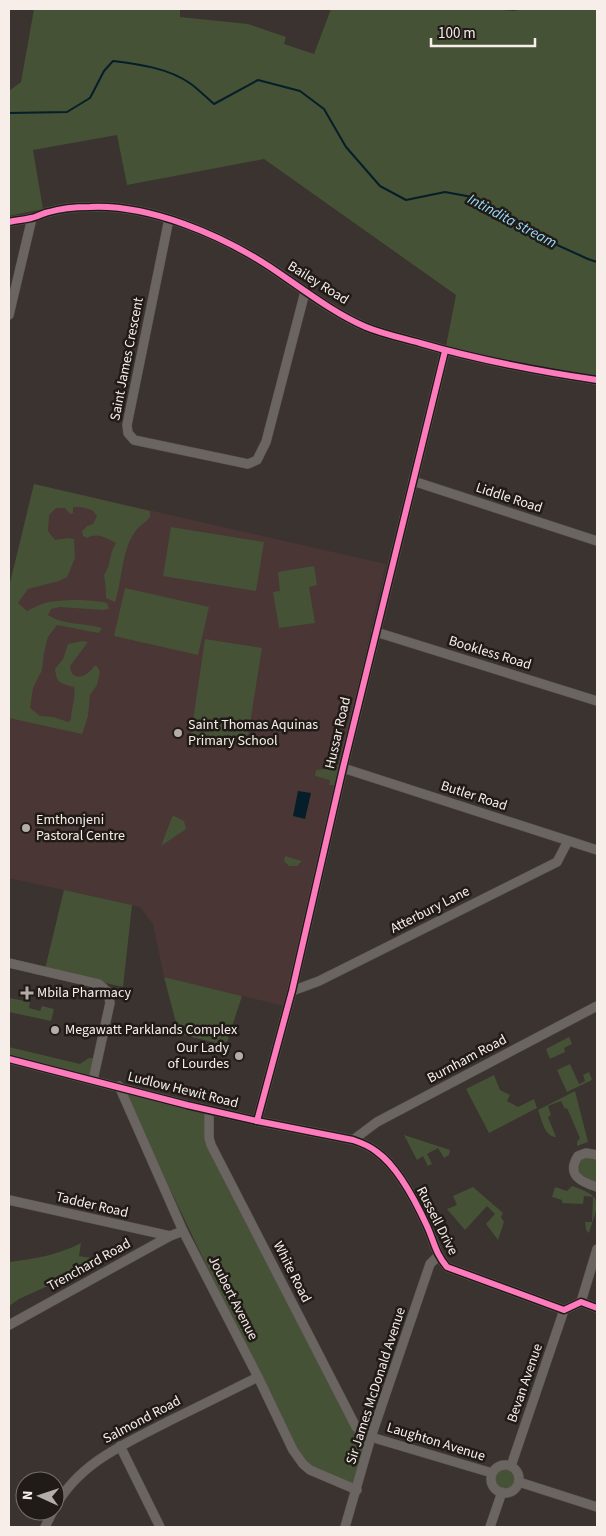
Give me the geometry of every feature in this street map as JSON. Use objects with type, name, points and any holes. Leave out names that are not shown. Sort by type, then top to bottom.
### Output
[{"type":"street","name":"Bailey Road","points":[[9,222],[64,209],[112,207],[169,220],[199,229],[218,238],[270,267],[305,292],[364,326],[445,350],[539,372],[597,380]]},
{"type":"street","points":[[9,315],[32,218]]},
{"type":"street","name":"Saint James Crescent","points":[[169,220],[127,425],[128,433],[134,440],[248,464],[257,460],[266,442],[305,292]]},
{"type":"street","name":"Hussar Road","points":[[258,1121],[292,991],[343,768],[445,350]]},
{"type":"street","name":"Liddle Road","points":[[412,481],[597,541]]},
{"type":"street","name":"Bookless Road","points":[[376,632],[597,701]]},
{"type":"street","name":"Butler Road","points":[[343,768],[597,850]]},
{"type":"street","name":"Atterbury Lane","points":[[292,991],[319,980],[557,862],[568,841]]},
{"type":"street","points":[[9,963],[99,984],[108,992],[110,1003],[93,1080]]},
{"type":"street","name":"Burnham Road","points":[[353,1140],[377,1122],[597,1006]]},
{"type":"street","name":"Ludlow Hewit Road","points":[[9,1059],[209,1110],[353,1140]]},
{"type":"street","name":"Joubert Avenue","points":[[119,1086],[183,1231],[293,1450],[303,1464],[317,1473],[357,1490]]},
{"type":"street","name":"White Road","points":[[209,1110],[209,1138],[211,1145],[356,1427],[371,1437]]},
{"type":"street","name":"Russell Drive","points":[[353,1140],[376,1151],[392,1167],[427,1225],[438,1256],[447,1267],[564,1310]]},
{"type":"street","points":[[597,1155],[586,1153],[578,1156],[575,1160],[574,1170],[575,1175],[581,1182],[597,1187]]},
{"type":"street","name":"Tadder Road","points":[[9,1200],[170,1236]]},
{"type":"street","name":"Trenchard Road","points":[[9,1325],[170,1236],[183,1231]]},
{"type":"street","points":[[581,1302],[597,1249]]},
{"type":"street","name":"Sir James McDonald Avenue","points":[[345,1527],[371,1437],[430,1264],[438,1256]]},
{"type":"street","points":[[564,1310],[581,1302],[597,1308]]},
{"type":"street","name":"Bevan Avenue","points":[[511,1466],[564,1310]]},
{"type":"street","name":"Salmond Road","points":[[65,1491],[82,1472],[120,1446],[258,1377]]},
{"type":"street","name":"Laughton Avenue","points":[[371,1437],[492,1474]]},
{"type":"street","points":[[120,1446],[160,1527]]},
{"type":"street","points":[[504,1465],[511,1466],[516,1469],[519,1475],[519,1482],[513,1491],[502,1492],[493,1485],[492,1474],[497,1468],[504,1465]]},
{"type":"street","points":[[519,1482],[597,1507]]},
{"type":"street","points":[[490,1527],[502,1492]]},
{"type":"shaded area","name":"Saint Thomas Aquinas Primary School","points":[[34,484],[386,564],[284,1006],[164,977],[153,924],[140,907],[9,878],[9,587]]},
{"type":"green space","points":[[34,9],[180,9],[180,17],[248,24],[286,37],[284,44],[314,54],[331,9],[490,9],[514,11],[524,9],[597,9],[597,377],[548,370],[446,346],[456,295],[264,159],[127,185],[117,135],[33,150],[43,209],[9,216],[9,91],[21,82]]},
{"type":"green space","points":[[34,484],[150,511],[150,517],[138,528],[128,544],[115,602],[106,598],[104,575],[116,543],[98,536],[87,538],[83,536],[82,531],[87,526],[93,524],[97,516],[92,510],[73,507],[73,513],[70,514],[65,508],[56,508],[49,515],[48,531],[55,540],[74,539],[75,558],[67,577],[28,589],[18,603],[27,611],[42,604],[67,600],[107,603],[109,609],[103,610],[60,607],[51,609],[48,615],[60,621],[102,628],[99,633],[57,625],[48,637],[42,670],[33,688],[30,708],[40,716],[53,717],[68,722],[71,720],[74,687],[60,682],[55,669],[63,659],[68,644],[82,641],[88,642],[70,666],[73,675],[76,676],[88,673],[94,666],[97,666],[100,672],[97,685],[90,695],[88,716],[82,734],[9,718],[9,587]]},
{"type":"green space","points":[[171,527],[264,542],[256,591],[163,576]]},
{"type":"green space","points":[[314,566],[317,585],[309,587],[315,623],[279,628],[273,592],[280,591],[278,572]]},
{"type":"green space","points":[[125,588],[209,607],[198,655],[114,636]]},
{"type":"green space","points":[[205,639],[262,648],[247,742],[191,734]]},
{"type":"green space","points":[[335,764],[342,765],[337,786],[329,785],[330,780],[315,776],[316,770],[334,768]]},
{"type":"green space","points":[[174,816],[184,821],[186,829],[161,846],[172,817]]},
{"type":"green space","points":[[285,856],[302,861],[297,866],[289,866],[284,861]]},
{"type":"green space","points":[[64,890],[132,905],[123,987],[45,969]]},
{"type":"green space","points":[[164,977],[242,996],[227,1042],[222,1041],[221,1044],[179,1034]]},
{"type":"green space","points":[[9,998],[30,1002],[29,1008],[40,1011],[42,1006],[54,1009],[51,1021],[9,1012]]},
{"type":"green space","points":[[569,1037],[572,1044],[564,1048],[565,1052],[550,1059],[546,1049]]},
{"type":"green space","points":[[9,1047],[80,1064],[89,1058],[93,1058],[90,1076],[9,1056]]},
{"type":"green space","points":[[570,1064],[579,1084],[585,1081],[583,1075],[589,1072],[592,1080],[567,1092],[557,1070]]},
{"type":"green space","points":[[494,1075],[500,1090],[510,1095],[507,1101],[518,1107],[534,1099],[537,1108],[489,1133],[466,1089]]},
{"type":"green space","points":[[122,1089],[203,1113],[207,1118],[207,1138],[354,1428],[369,1438],[356,1487],[311,1468],[295,1450]]},
{"type":"green space","points":[[575,1091],[588,1142],[577,1146],[580,1138],[567,1108],[565,1109],[561,1101],[548,1106],[551,1115],[548,1117],[556,1137],[546,1131],[538,1110]]},
{"type":"green space","points":[[404,1135],[450,1150],[449,1155],[444,1158],[438,1148],[427,1154],[432,1164],[428,1166],[423,1156],[417,1160]]},
{"type":"green space","points":[[597,1156],[597,1184],[584,1177],[579,1168],[582,1158]]},
{"type":"green space","points":[[572,1186],[590,1194],[595,1198],[597,1203],[597,1208],[589,1233],[586,1230],[585,1222],[592,1222],[593,1197],[584,1196],[583,1204],[562,1203],[562,1200],[552,1197],[555,1187],[567,1191]]},
{"type":"green space","points":[[473,1187],[503,1213],[501,1217],[504,1222],[498,1240],[486,1224],[495,1214],[487,1206],[465,1230],[447,1209],[457,1205],[453,1196]]},
{"type":"green space","points":[[81,1243],[79,1256],[105,1260],[19,1299],[9,1306],[9,1262],[46,1256],[64,1251]]},
{"type":"green space","points":[[505,1465],[515,1469],[519,1479],[515,1489],[505,1493],[495,1489],[491,1479],[495,1469]]},
{"type":"water","points":[[298,791],[311,793],[305,819],[293,816]]},
{"type":"waterway","name":"Intindita stream","points":[[9,113],[67,112],[90,98],[104,71],[113,61],[143,65],[173,74],[191,84],[214,104],[258,80],[300,91],[324,109],[346,147],[380,186],[406,200],[445,192],[472,197],[518,221],[544,239],[597,262]]},
{"type":"cycle path","points":[[9,222],[80,207],[113,207],[160,216],[207,233],[251,255],[341,315],[372,329],[486,360],[597,380]]},
{"type":"cycle path","points":[[257,1121],[292,991],[343,768],[445,351]]},
{"type":"cycle path","points":[[9,1059],[187,1105],[353,1140],[369,1146],[385,1159],[406,1186],[418,1206],[437,1252],[447,1267],[564,1310],[581,1302],[597,1308]]},
{"type":"place","name":"Saint Thomas Aquinas Primary School","points":[[178,733]]},
{"type":"place","name":"Emthonjeni Pastoral Centre","points":[[26,828]]},
{"type":"place","name":"Mbila Pharmacy","points":[[27,993]]},
{"type":"place","name":"Megawatt Parklands Complex","points":[[55,1030]]},
{"type":"place","name":"Our Lady of Lourdes","points":[[239,1056]]}]
